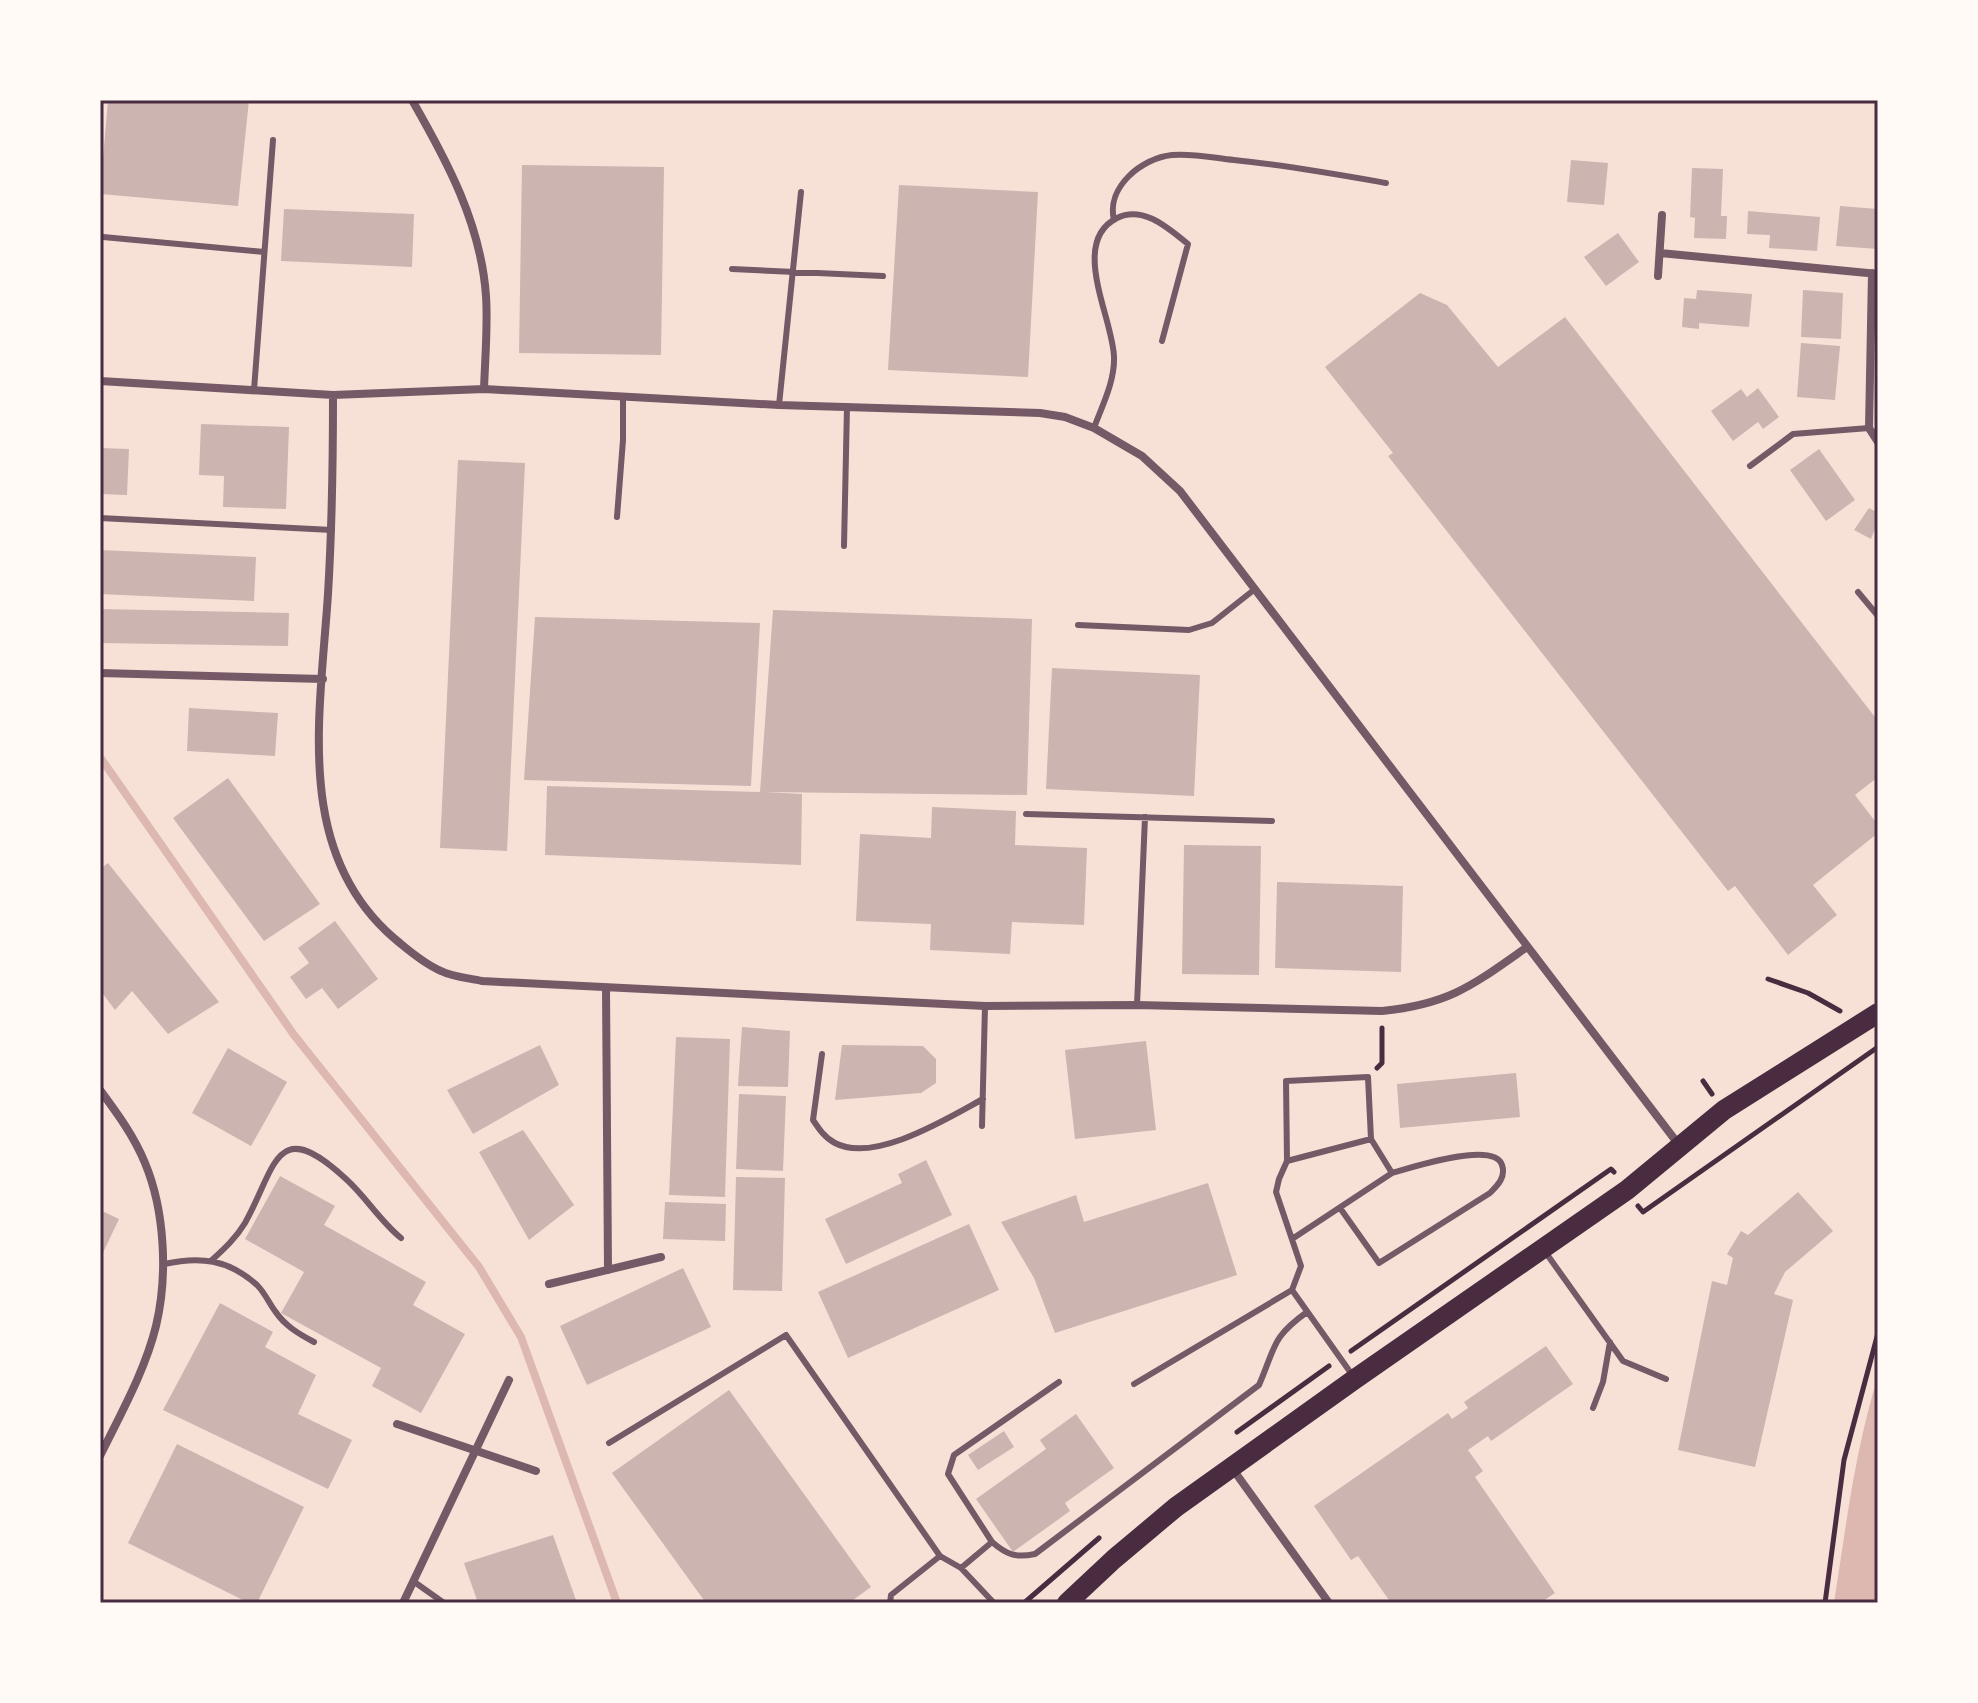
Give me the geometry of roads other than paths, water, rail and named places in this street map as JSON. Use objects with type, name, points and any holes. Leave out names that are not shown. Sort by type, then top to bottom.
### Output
[{"type":"main road","points":[[1067,1603],[1176,1507],[1627,1190],[1724,1110],[1878,1013]]},
{"type":"street","points":[[412,100],[443,155],[466,206],[478,249],[486,296],[484,389]]},
{"type":"street","points":[[1658,276],[1662,215]]},
{"type":"street","points":[[1660,253],[1875,273],[1869,428],[1878,442]]},
{"type":"street","points":[[100,381],[333,395],[484,389],[779,405],[1040,413],[1065,417],[1094,428],[1142,456],[1180,491],[1680,1147]]},
{"type":"street","points":[[333,395],[332,530],[320,791],[326,824],[347,884],[366,911],[386,932],[443,972],[482,981],[985,1006],[1137,1005],[1382,1011],[1450,997],[1473,986],[1527,947]]},
{"type":"street","points":[[100,673],[323,679]]},
{"type":"street","points":[[606,988],[608,1270]]},
{"type":"street","points":[[100,1090],[130,1134],[145,1163],[154,1189],[164,1264],[156,1328],[100,1456]]},
{"type":"street","points":[[549,1284],[661,1257]]},
{"type":"street","points":[[403,1603],[509,1380]]},
{"type":"street","points":[[397,1424],[536,1471]]},
{"type":"street","points":[[1231,1468],[1329,1603]]},
{"type":"lane","points":[[254,390],[273,140]]},
{"type":"lane","points":[[1114,220],[1110,207],[1124,181],[1152,160],[1171,155],[1288,166],[1386,183]]},
{"type":"lane","points":[[779,405],[801,192]]},
{"type":"lane","points":[[1094,428],[1108,391],[1114,360],[1111,331],[1093,257],[1098,234],[1114,220],[1130,213],[1151,218],[1188,244],[1162,341]]},
{"type":"lane","points":[[103,237],[264,252]]},
{"type":"lane","points":[[732,269],[883,276]]},
{"type":"lane","points":[[617,517],[623,397]]},
{"type":"lane","points":[[844,546],[847,407]]},
{"type":"lane","points":[[1750,466],[1793,434],[1869,428]]},
{"type":"lane","points":[[100,518],[332,530]]},
{"type":"lane","points":[[1078,625],[1189,630],[1212,623],[1255,589]]},
{"type":"lane","points":[[1858,592],[1878,616]]},
{"type":"lane","points":[[1026,814],[1272,821]]},
{"type":"lane","points":[[1137,1005],[1145,817]]},
{"type":"lane","points":[[982,1126],[985,1006]]},
{"type":"lane","points":[[822,1054],[813,1120],[822,1134],[836,1144],[859,1148],[886,1144],[926,1130],[983,1099]]},
{"type":"lane","points":[[1134,1384],[1292,1290],[1301,1266],[1276,1192],[1287,1161],[1286,1081],[1368,1077],[1371,1139],[1392,1173]]},
{"type":"lane","points":[[1287,1161],[1371,1139]]},
{"type":"lane","points":[[212,1260],[228,1246],[244,1224],[273,1163],[283,1151],[298,1147],[316,1155],[347,1179],[401,1238]]},
{"type":"lane","points":[[1292,1239],[1392,1173],[1445,1158],[1492,1155],[1499,1159],[1503,1167],[1502,1179],[1490,1193],[1379,1263],[1340,1208]]},
{"type":"lane","points":[[1542,1248],[1623,1361],[1666,1379]]},
{"type":"lane","points":[[164,1264],[191,1258],[212,1260],[257,1285],[286,1325],[314,1342]]},
{"type":"lane","points":[[1292,1290],[1355,1379]]},
{"type":"lane","points":[[1059,1382],[954,1455],[949,1464],[948,1474],[992,1542],[1006,1555],[1021,1557],[1035,1554],[1259,1385],[1273,1346],[1284,1328],[1307,1312]]},
{"type":"lane","points":[[609,1443],[786,1335],[940,1556],[961,1568],[994,1603]]},
{"type":"lane","points":[[1593,1408],[1603,1382],[1610,1342]]},
{"type":"lane","points":[[961,1568],[992,1542]]},
{"type":"lane","points":[[890,1603],[891,1595],[940,1556]]},
{"type":"lane","points":[[413,1581],[444,1603]]},
{"type":"waterway","points":[[100,757],[294,1035],[479,1267],[521,1337],[617,1603]]}]
